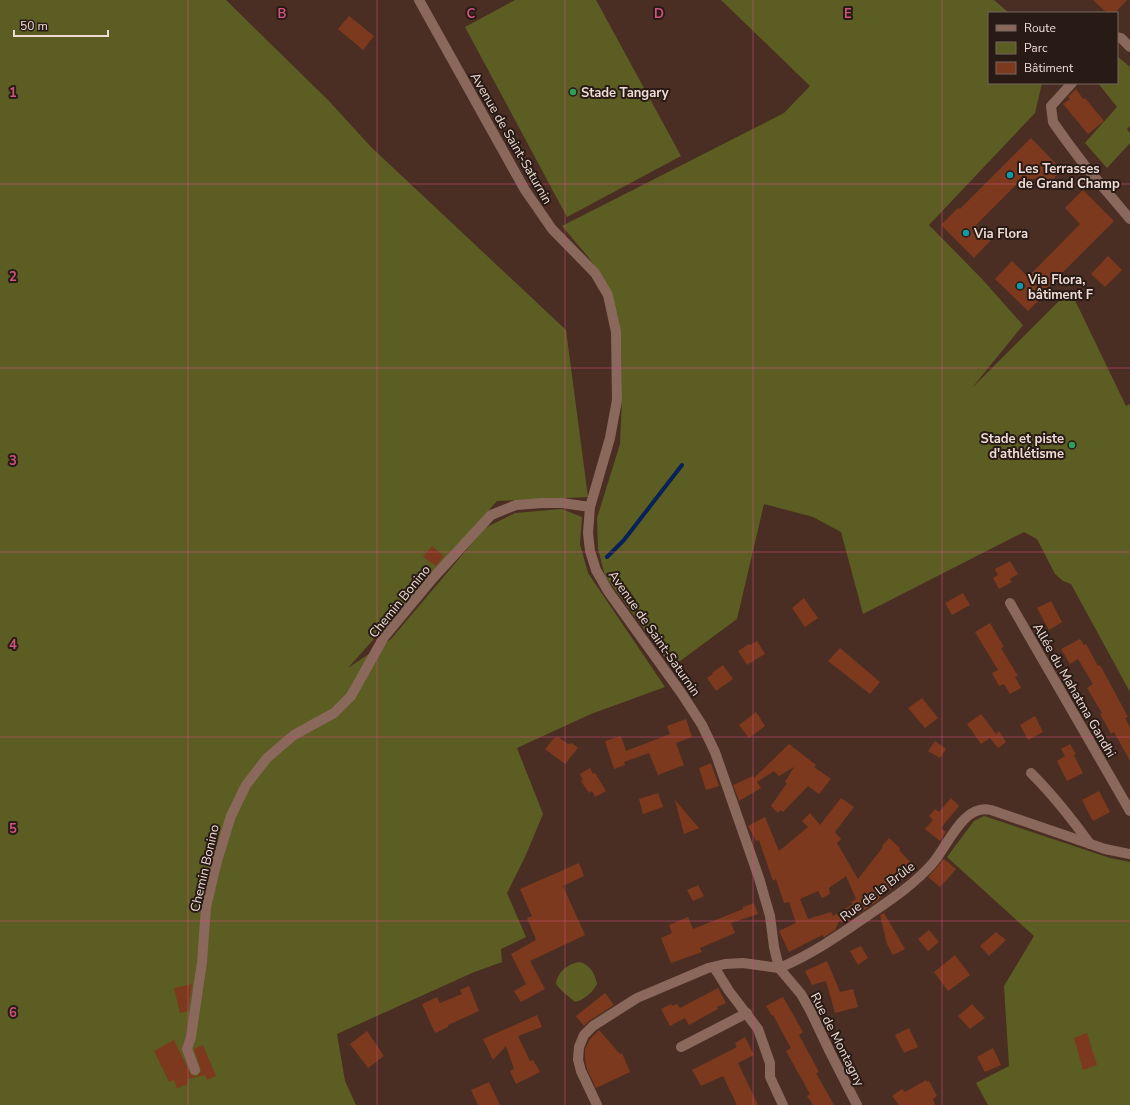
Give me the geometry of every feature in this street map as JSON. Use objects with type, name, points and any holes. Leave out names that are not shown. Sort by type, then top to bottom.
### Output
[{"type":"street","name":"Avenue de Saint-Saturnin","points":[[419,0],[524,190],[552,229],[595,273],[608,295],[616,332],[617,400],[610,438],[590,507],[588,533],[590,551],[596,570],[608,591],[682,694],[702,725],[715,752],[762,889],[770,916],[774,947],[779,968]]},
{"type":"street","points":[[1118,37],[1121,38],[1130,47]]},
{"type":"street","points":[[1071,84],[1051,106],[1054,122],[1086,167],[1130,219]]},
{"type":"street","name":"Chemin Bonino","points":[[194,1070],[187,1049],[191,1037],[202,962],[206,907],[217,861],[231,816],[246,786],[267,758],[294,735],[334,713],[351,696],[384,636],[433,578],[491,515],[516,505],[562,502],[590,507]]},
{"type":"street","name":"Allée du Mahatma Gandhi","points":[[1010,603],[1130,811]]},
{"type":"street","points":[[1031,773],[1055,800],[1090,844]]},
{"type":"street","name":"Rue de la Brûle","points":[[779,968],[844,932],[920,878],[939,856],[964,818],[974,810],[984,808],[1105,849],[1130,854]]},
{"type":"street","points":[[597,1105],[581,1071],[578,1060],[579,1047],[584,1035],[594,1026],[637,998],[714,966],[743,963],[779,968]]},
{"type":"street","points":[[714,966],[729,991],[758,1029],[770,1064],[770,1077],[783,1105]]},
{"type":"street","name":"Rue de Montagny","points":[[779,968],[800,994],[810,1010],[857,1105]]},
{"type":"street","points":[[681,1047],[747,1013]]},
{"type":"green space","points":[[0,0],[226,0],[329,101],[371,147],[566,330],[588,497],[497,501],[348,668],[391,639],[485,528],[515,513],[562,509],[582,517],[580,544],[588,573],[665,687],[591,714],[517,748],[543,814],[525,857],[507,893],[526,937],[501,949],[502,962],[472,973],[337,1034],[345,1081],[356,1105],[0,1105]]},
{"type":"green space","name":"Stade Tangary","points":[[515,0],[596,0],[681,156],[567,217],[465,27]]},
{"type":"green space","points":[[721,0],[994,0],[1008,12],[988,12],[988,84],[1042,84],[1035,113],[929,225],[982,279],[1023,325],[972,388],[1070,290],[1126,406],[1130,404],[1130,692],[1071,584],[1063,581],[1055,574],[1037,539],[1024,532],[863,614],[841,532],[813,517],[764,504],[737,619],[672,667],[605,576],[598,549],[597,518],[620,444],[622,398],[621,341],[612,293],[589,258],[562,226],[784,113],[810,86]]},
{"type":"green space","points":[[1118,57],[1130,67],[1130,126],[1127,129],[1130,133],[1130,143],[1107,168],[1085,143],[1117,107],[1099,84],[1118,84]]},
{"type":"green space","points":[[984,816],[1110,858],[1130,862],[1130,1105],[988,1105],[976,1083],[1009,1066],[1004,986],[1034,936],[947,857],[974,821]]},
{"type":"green space","points":[[579,962],[589,967],[597,984],[588,995],[575,1002],[556,984],[558,976],[564,969]]},
{"type":"building","points":[[1093,0],[1127,0],[1116,12],[1106,12]]},
{"type":"building","points":[[349,16],[374,36],[363,50],[338,29]]},
{"type":"building","points":[[1076,89],[1083,99],[1085,98],[1104,121],[1088,134],[1063,104],[1070,99],[1068,97]]},
{"type":"building","points":[[1031,138],[1062,170],[1044,188],[1034,178],[1025,187],[1020,181],[976,225],[991,240],[974,258],[941,225],[958,208],[960,209]]},
{"type":"building","name":"Les Terrasses de Grand Champ","points":[[1083,190],[1114,221],[1043,292],[1045,294],[1028,311],[995,279],[1012,261],[1028,277],[1080,224],[1065,208]]},
{"type":"building","points":[[1108,256],[1122,270],[1105,287],[1091,274]]},
{"type":"building","points":[[432,546],[444,556],[436,566],[423,557]]},
{"type":"building","points":[[1010,561],[1018,574],[1010,579],[1012,582],[999,589],[993,578],[998,575],[995,569]]},
{"type":"building","points":[[963,593],[970,605],[952,615],[945,603]]},
{"type":"building","points":[[804,598],[818,618],[805,627],[792,608]]},
{"type":"building","points":[[1051,601],[1062,622],[1049,630],[1037,608]]},
{"type":"building","points":[[990,623],[1004,647],[1001,648],[1018,676],[1015,677],[1021,688],[1010,694],[1004,684],[999,686],[992,673],[998,670],[975,632]]},
{"type":"building","points":[[1080,639],[1084,645],[1086,644],[1098,666],[1100,665],[1128,717],[1125,718],[1130,727],[1130,761],[1114,732],[1111,734],[1100,714],[1102,713],[1087,688],[1093,684],[1078,659],[1070,664],[1061,649]]},
{"type":"building","points":[[757,641],[765,654],[747,665],[738,651]]},
{"type":"building","points":[[840,648],[880,682],[870,694],[828,661]]},
{"type":"building","points":[[723,665],[733,679],[716,691],[707,678]]},
{"type":"building","points":[[922,698],[938,718],[925,728],[908,708]]},
{"type":"building","points":[[756,712],[765,726],[749,738],[739,725]]},
{"type":"building","points":[[981,714],[996,734],[999,731],[1006,742],[998,748],[990,738],[981,744],[967,724]]},
{"type":"building","points":[[1035,716],[1043,732],[1028,740],[1020,725]]},
{"type":"building","points":[[686,719],[692,737],[676,743],[684,765],[658,775],[649,753],[624,762],[625,765],[614,769],[605,741],[621,736],[626,751],[670,734],[667,726]]},
{"type":"building","points":[[558,737],[568,744],[572,743],[578,748],[565,764],[545,749],[554,738]]},
{"type":"building","points":[[935,741],[946,749],[940,758],[928,751]]},
{"type":"building","points":[[789,744],[816,765],[814,767],[831,779],[819,794],[808,786],[783,812],[781,810],[778,813],[771,806],[787,783],[785,782],[794,767],[779,776],[774,771],[757,782],[761,788],[739,801],[733,785],[753,776],[754,778]]},
{"type":"building","points":[[1070,744],[1076,754],[1074,755],[1083,773],[1067,781],[1057,761],[1065,756],[1061,749]]},
{"type":"building","points":[[711,763],[719,786],[706,790],[699,768]]},
{"type":"building","points":[[590,768],[593,774],[595,773],[606,791],[595,797],[592,791],[589,793],[581,781],[583,780],[580,774]]},
{"type":"building","points":[[1099,791],[1110,812],[1093,821],[1082,800]]},
{"type":"building","points":[[658,793],[663,807],[643,814],[639,799]]},
{"type":"building","points":[[841,798],[854,807],[835,832],[841,839],[837,843],[858,879],[889,838],[900,848],[899,850],[916,868],[894,887],[881,895],[882,896],[879,900],[845,923],[839,921],[835,930],[824,937],[822,935],[789,952],[779,931],[796,923],[789,902],[784,903],[776,879],[773,881],[759,840],[756,841],[748,826],[765,817],[779,851],[808,827],[802,821],[810,813],[820,825]],"holes":[[[846,876],[856,899],[851,902],[853,904],[833,916],[831,912],[808,919],[800,899],[818,891],[822,898],[830,894],[829,888]]]},
{"type":"building","points":[[951,798],[959,806],[941,828],[946,832],[940,841],[925,829],[933,820],[929,816],[935,809],[939,812]]},
{"type":"building","points":[[675,800],[699,828],[684,834]]},
{"type":"building","points":[[944,859],[956,869],[940,887],[928,877]]},
{"type":"building","points":[[579,863],[584,876],[563,886],[585,935],[530,961],[545,989],[521,1002],[514,991],[526,984],[511,954],[536,940],[527,918],[532,916],[520,889]]},
{"type":"building","points":[[698,885],[704,896],[693,901],[687,890]]},
{"type":"building","points":[[754,903],[758,914],[731,923],[735,933],[700,948],[702,952],[671,963],[661,938],[672,933],[669,925],[688,917],[693,929],[743,909],[743,907]]},
{"type":"building","points":[[884,913],[905,949],[893,955],[887,944],[880,915]]},
{"type":"building","points":[[929,930],[939,942],[928,951],[918,939]]},
{"type":"building","points":[[996,932],[1006,940],[989,956],[980,946]]},
{"type":"building","points":[[861,946],[868,958],[858,965],[850,951]]},
{"type":"building","points":[[955,955],[970,975],[948,991],[934,972]]},
{"type":"building","points":[[827,961],[840,992],[853,989],[858,1007],[835,1013],[826,981],[812,985],[805,971]]},
{"type":"building","points":[[192,984],[188,1011],[180,1013],[174,988]]},
{"type":"building","points":[[469,986],[479,1011],[448,1025],[448,1027],[435,1033],[422,1004],[437,997],[440,1003],[462,994],[460,990]]},
{"type":"building","points":[[718,988],[726,1003],[689,1025],[685,1018],[670,1026],[661,1009],[671,1004],[672,1006],[677,1004],[680,1008]]},
{"type":"building","points":[[605,993],[614,1005],[589,1021],[584,1026],[576,1016]]},
{"type":"building","points":[[783,997],[803,1032],[799,1035],[819,1072],[816,1073],[834,1105],[813,1105],[807,1096],[810,1094],[786,1051],[791,1048],[773,1015],[772,1016],[766,1006]]},
{"type":"building","points":[[972,1004],[985,1018],[970,1029],[958,1016]]},
{"type":"building","points":[[537,1015],[542,1027],[518,1036],[530,1061],[533,1060],[540,1072],[516,1084],[510,1071],[514,1069],[506,1046],[493,1060],[483,1039]]},
{"type":"building","points":[[909,1028],[918,1047],[904,1053],[895,1035]]},
{"type":"building","points":[[599,1030],[620,1054],[622,1053],[630,1072],[596,1088],[587,1069],[585,1049],[590,1039]]},
{"type":"building","points":[[367,1031],[384,1056],[368,1068],[350,1044]]},
{"type":"building","points":[[1087,1033],[1097,1065],[1083,1070],[1074,1038]]},
{"type":"building","points":[[745,1037],[754,1055],[738,1063],[758,1105],[737,1105],[723,1076],[701,1086],[692,1070],[737,1047],[735,1043]]},
{"type":"building","points":[[174,1040],[191,1075],[197,1076],[201,1071],[194,1049],[203,1045],[216,1076],[207,1080],[205,1075],[188,1079],[187,1084],[178,1088],[174,1080],[169,1082],[154,1051]]},
{"type":"building","points":[[993,1048],[1001,1065],[985,1072],[977,1057]]},
{"type":"building","points":[[926,1080],[927,1082],[929,1081],[937,1096],[933,1099],[935,1105],[899,1105],[892,1096],[902,1089],[905,1092]]},
{"type":"building","points":[[489,1082],[500,1105],[478,1105],[471,1090]]},
{"type":"waterway","points":[[607,557],[624,540],[682,465]]},
{"type":"place","name":"Stade Tangary","points":[[573,92]]},
{"type":"place","name":"Les Terrasses de Grand Champ","points":[[1010,175]]},
{"type":"place","name":"Via Flora","points":[[966,233]]},
{"type":"place","name":"Via Flora, bâtiment F","points":[[1020,286]]},
{"type":"place","name":"Stade et piste d'athlétisme","points":[[1072,445]]}]
